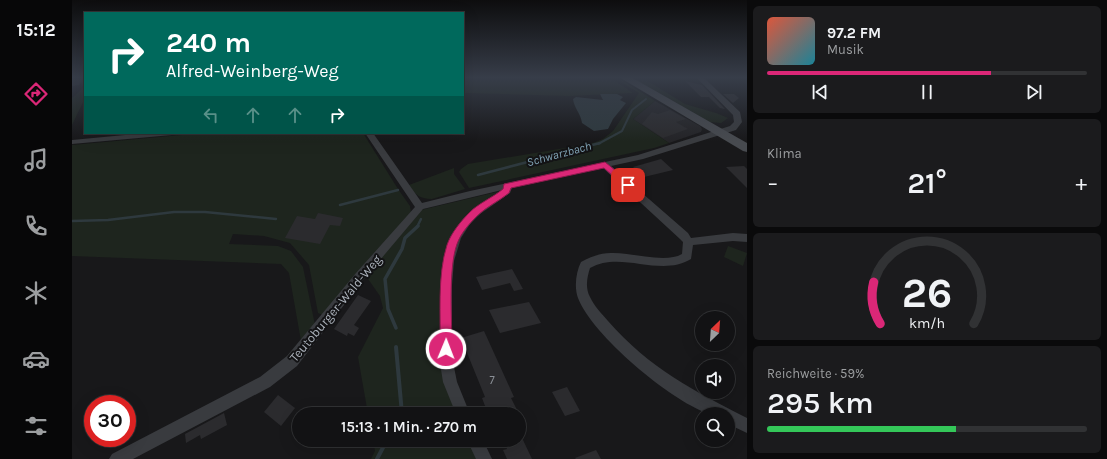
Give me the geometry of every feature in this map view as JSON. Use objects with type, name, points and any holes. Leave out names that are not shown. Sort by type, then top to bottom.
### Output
[{"type":"main road","points":[[661,98],[747,148]]},
{"type":"street","points":[[370,134],[420,207],[470,194],[605,165],[662,151],[735,126],[738,121],[738,116],[720,98]]},
{"type":"street","points":[[72,142],[161,134]]},
{"type":"street","points":[[605,165],[684,236],[688,242],[686,256],[679,261],[666,262],[612,257],[594,260],[584,265],[580,280],[583,296],[605,327],[634,358],[671,385],[708,407]]},
{"type":"street","points":[[460,407],[451,387],[446,363],[447,279],[452,244],[462,226],[474,213],[506,191],[507,186]]},
{"type":"street","name":"Teutoburger-Wald-Weg","points":[[117,459],[265,382],[292,360],[360,276],[420,207]]},
{"type":"street","points":[[688,242],[733,237],[747,238]]},
{"type":"street","points":[[735,420],[747,426]]},
{"type":"street","points":[[478,447],[484,459]]},
{"type":"shaded area","points":[[72,98],[84,98],[84,100],[72,125]]},
{"type":"shaded area","points":[[602,98],[622,98],[620,100],[626,103],[613,119],[608,129],[594,131],[582,123],[573,99],[603,100]]},
{"type":"shaded area","points":[[635,98],[651,98],[655,101],[633,119],[669,143],[654,148],[469,188],[459,172],[468,164],[593,143],[603,139],[613,131]]},
{"type":"shaded area","points":[[669,98],[676,98],[685,104],[728,118],[721,123],[710,122]]},
{"type":"shaded area","points":[[655,101],[700,126],[702,129],[701,132],[669,143],[633,119]]},
{"type":"shaded area","points":[[193,134],[364,134],[410,206],[411,213],[373,254],[323,315],[318,313],[309,265],[290,243],[264,236],[233,234],[229,244],[278,246],[291,251],[303,267],[315,325],[301,341],[289,273],[281,264],[72,256],[72,145]]},
{"type":"shaded area","points":[[454,168],[454,174],[465,189],[428,199],[418,195],[409,185]]},
{"type":"shaded area","points":[[501,191],[459,226],[449,242],[443,279],[441,362],[457,407],[367,407],[358,357],[383,308],[380,296],[366,276],[421,210]]},
{"type":"shaded area","points":[[728,246],[747,253],[743,266],[724,257]]},
{"type":"shaded area","points":[[374,447],[474,447],[479,459],[371,459],[375,451]]},
{"type":"building","points":[[710,98],[715,98],[725,109],[720,108]]},
{"type":"building","points":[[728,98],[738,98],[733,103]]},
{"type":"building","points":[[670,110],[686,119],[676,122],[688,129],[663,138],[642,124],[652,112],[658,114]]},
{"type":"building","points":[[661,159],[673,170],[644,177],[633,167]]},
{"type":"building","points":[[744,166],[747,169],[747,188],[726,167]]},
{"type":"building","points":[[318,213],[343,218],[340,226],[330,225],[320,244],[285,238],[297,216],[315,219]]},
{"type":"building","points":[[512,269],[523,289],[514,291],[510,283],[482,290],[476,277]]},
{"type":"building","points":[[358,295],[371,301],[354,325],[359,328],[354,336],[348,333],[347,336],[334,329]]},
{"type":"building","points":[[529,302],[541,323],[500,333],[489,310]]},
{"type":"building","points":[[484,331],[514,397],[511,398],[516,407],[485,407],[482,398],[485,397],[461,338]]},
{"type":"building","points":[[567,387],[580,411],[565,416],[552,392]]},
{"type":"building","points":[[278,395],[294,407],[292,407],[292,412],[281,426],[264,412]]},
{"type":"building","points":[[224,413],[227,425],[201,439],[200,435],[186,443],[185,434]]},
{"type":"building","points":[[526,446],[532,459],[507,459],[503,450],[507,449],[506,447]]},
{"type":"building","points":[[596,450],[601,459],[575,458]]},
{"type":"waterway","name":"Schwarzbach","points":[[600,143],[622,131],[632,110],[646,99]]},
{"type":"waterway","name":"Schwarzbach","points":[[478,175],[600,143]]},
{"type":"waterway","points":[[340,205],[398,190]]},
{"type":"waterway","points":[[72,221],[108,220],[174,212],[205,212],[276,219]]},
{"type":"waterway","name":"Schwarzbach","points":[[417,227],[421,219]]},
{"type":"waterway","name":"Schwarzbach","points":[[396,328],[388,309],[385,279],[402,249],[405,238],[417,227]]},
{"type":"waterway","name":"Schwarzbach","points":[[396,347],[401,407]]},
{"type":"waterway","name":"Schwarzbach","points":[[377,459],[383,447]]},
{"type":"route","points":[[446,349],[447,279],[452,244],[462,226],[474,213],[506,191],[507,186],[605,165],[628,185]]}]
